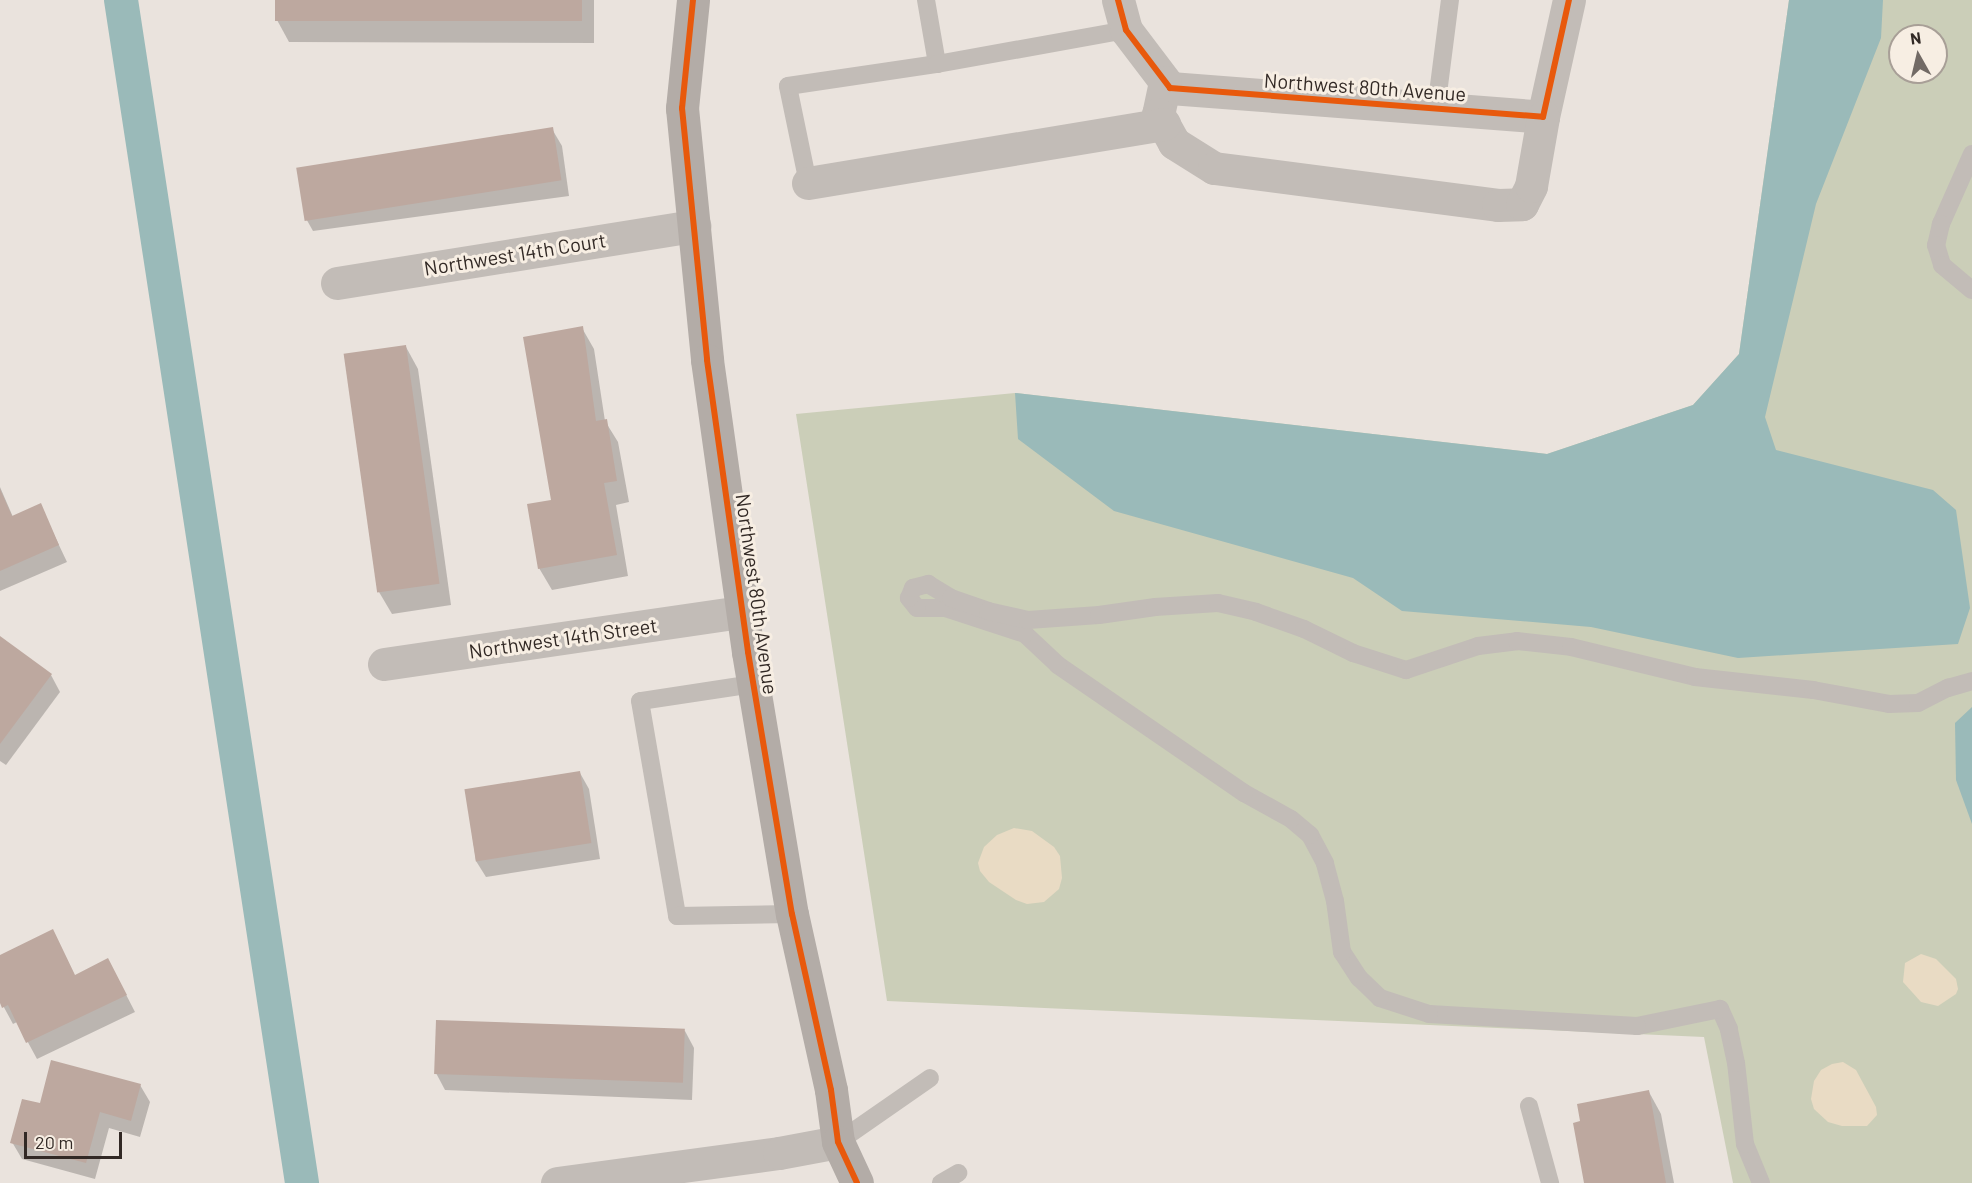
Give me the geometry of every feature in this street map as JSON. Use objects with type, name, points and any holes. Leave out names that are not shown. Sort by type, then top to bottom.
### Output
[{"type":"street","name":"Northwest 80th Avenue","points":[[693,0],[682,108],[707,360],[753,684],[792,914],[831,1090],[838,1142],[857,1183]]},
{"type":"street","points":[[1122,15],[1165,82],[1158,114],[1174,143],[1214,168],[1498,205],[1522,204],[1531,186],[1543,117],[1569,0]]},
{"type":"street","name":"Northwest 80th Avenue","points":[[1165,82],[1170,88],[1543,117]]},
{"type":"street","points":[[808,183],[1164,124]]},
{"type":"street","name":"Northwest 14th Court","points":[[337,283],[694,226]]},
{"type":"street","name":"Northwest 14th Street","points":[[384,664],[742,612]]},
{"type":"street","points":[[557,1183],[779,1153],[838,1142]]},
{"type":"lane","points":[[926,0],[937,64]]},
{"type":"lane","points":[[1436,109],[1450,0]]},
{"type":"lane","points":[[808,183],[788,86],[937,64],[1122,15]]},
{"type":"lane","points":[[1972,154],[1941,224],[1936,245],[1942,265],[1972,290]]},
{"type":"lane","points":[[1753,1183],[1745,1144],[1736,1063],[1729,1029],[1720,1009],[1637,1026],[1429,1014],[1380,998],[1359,978],[1342,952],[1325,863],[1310,836],[1290,819],[1244,793],[1058,665],[1025,634],[945,608],[917,608],[909,598],[913,588],[928,584],[960,601],[1028,620],[1218,603],[1266,615],[1304,629],[1353,653],[1406,670],[1478,646],[1517,641],[1571,647],[1695,677],[1813,690],[1889,704],[1918,703],[1948,688],[1972,681]]},
{"type":"lane","points":[[753,684],[640,701],[677,916],[792,914]]},
{"type":"lane","points":[[838,1142],[930,1078]]},
{"type":"lane","points":[[1528,1106],[1550,1183]]},
{"type":"lane","points":[[1745,1144],[1761,1183]]},
{"type":"lane","points":[[941,1183],[958,1173]]},
{"type":"green space","points":[[1789,0],[1972,0],[1972,1183],[1733,1183],[1704,1037],[887,1001],[796,414],[1015,393],[1547,454],[1693,405],[1739,354]]},
{"type":"sand","points":[[1014,828],[1032,831],[1054,847],[1060,856],[1062,878],[1059,889],[1044,902],[1027,904],[1016,900],[989,882],[980,871],[978,863],[984,847],[997,835]]},
{"type":"sand","points":[[1921,954],[1936,959],[1956,979],[1958,989],[1956,994],[1938,1006],[1921,1002],[1903,982],[1905,963]]},
{"type":"sand","points":[[1843,1062],[1856,1070],[1876,1107],[1877,1115],[1867,1126],[1842,1126],[1828,1122],[1814,1109],[1811,1099],[1814,1081],[1821,1070],[1832,1064]]},
{"type":"water","points":[[1789,0],[1883,0],[1881,38],[1816,204],[1765,417],[1776,450],[1933,490],[1956,510],[1970,608],[1958,644],[1738,658],[1591,627],[1402,611],[1353,578],[1114,511],[1018,439],[1015,393],[1547,454],[1693,405],[1739,354]]},
{"type":"water","points":[[1972,707],[1972,824],[1956,780],[1955,723]]},
{"type":"building","points":[[275,0],[582,0],[582,21],[275,21]]},
{"type":"building","points":[[553,127],[561,180],[305,221],[296,168]]},
{"type":"building","points":[[583,326],[596,421],[607,419],[617,481],[604,483],[617,555],[538,569],[527,504],[551,500],[523,337]]},
{"type":"building","points":[[406,345],[440,584],[377,592],[344,354]]},
{"type":"building","points":[[0,489],[12,516],[41,503],[59,545],[0,571]]},
{"type":"building","points":[[0,636],[52,674],[0,744]]},
{"type":"building","points":[[580,771],[591,843],[476,861],[464,789]]},
{"type":"building","points":[[53,929],[75,975],[108,958],[127,995],[26,1043],[8,1005],[2,1008],[0,1003],[0,955]]},
{"type":"building","points":[[436,1020],[685,1029],[683,1083],[434,1074]]},
{"type":"building","points":[[51,1060],[141,1084],[131,1121],[100,1112],[86,1163],[10,1143],[22,1099],[40,1103]]},
{"type":"building","points":[[1649,1090],[1666,1183],[1584,1183],[1573,1123],[1580,1121],[1577,1104]]},
{"type":"waterway","points":[[121,0],[302,1183]]},
{"type":"cycle path","points":[[693,0],[682,108],[707,360],[748,652],[792,914],[831,1090],[838,1142],[857,1183]]},
{"type":"cycle path","points":[[1118,0],[1126,30],[1170,88],[1543,117],[1569,0]]}]
